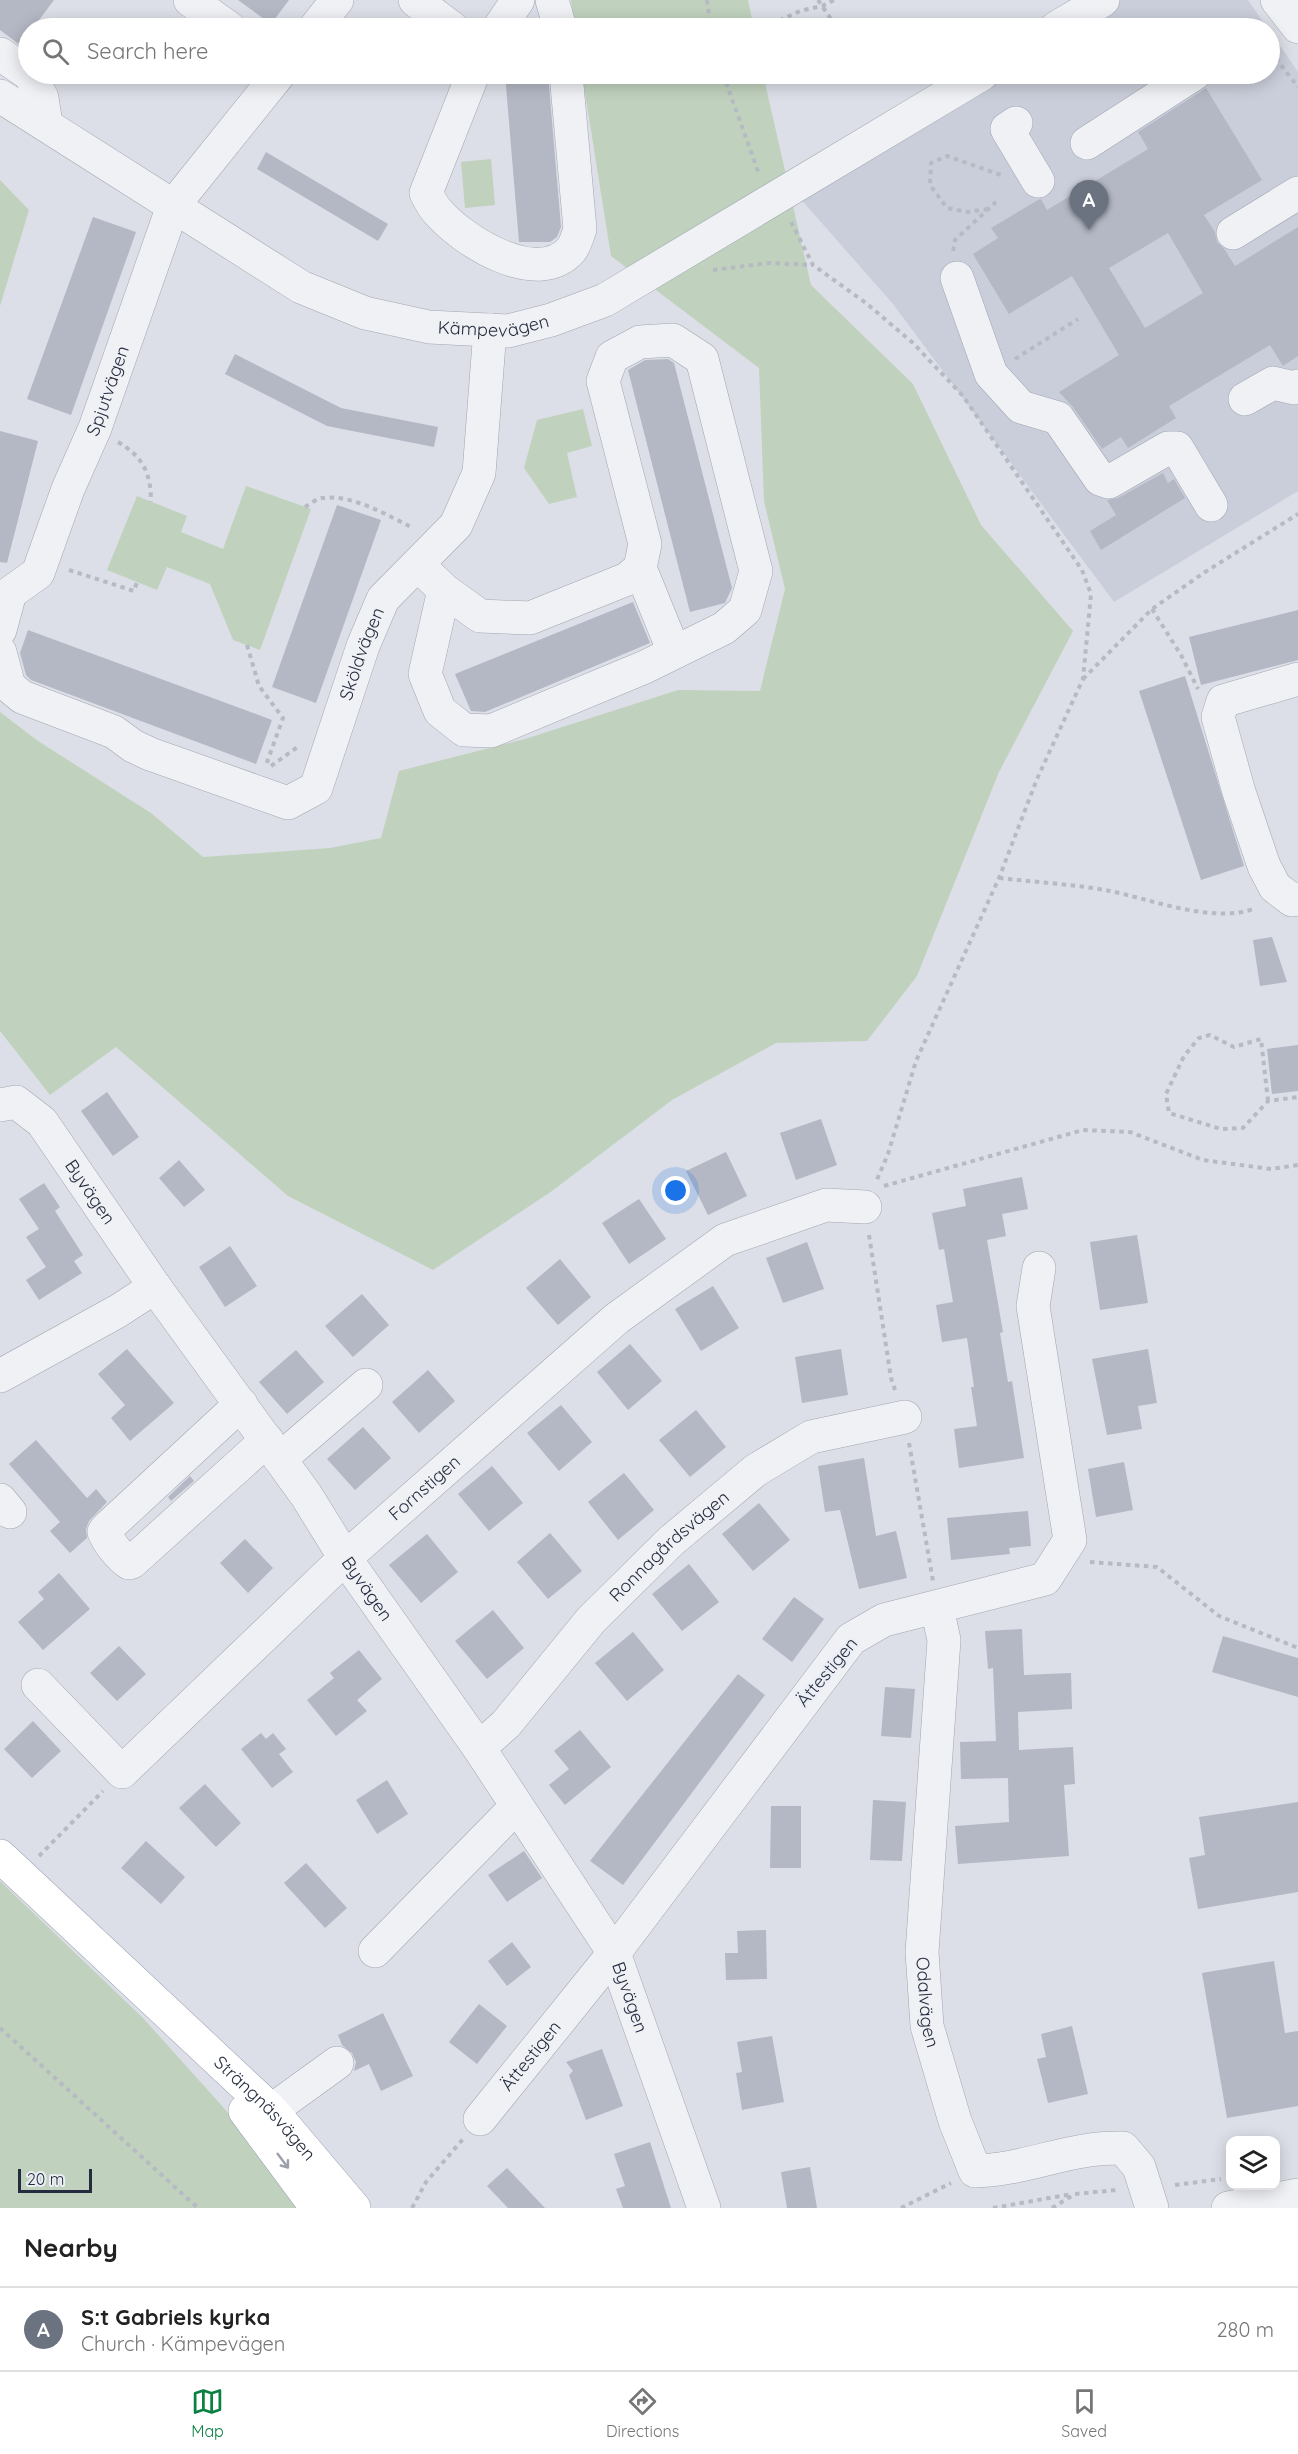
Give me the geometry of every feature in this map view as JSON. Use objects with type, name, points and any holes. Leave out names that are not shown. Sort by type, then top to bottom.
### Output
[{"type":"main road","name":"Strängnäsvägen","points":[[0,1856],[169,2016],[263,2117],[354,2208]]},
{"type":"main road","name":"Strängnäsvägen","points":[[263,2117],[317,2208]]},
{"type":"street","points":[[190,0],[215,18]]},
{"type":"street","points":[[323,18],[337,0]]},
{"type":"street","points":[[415,0],[439,18]]},
{"type":"street","points":[[506,18],[518,0]]},
{"type":"street","points":[[552,0],[557,18]]},
{"type":"street","points":[[1073,18],[1103,0]]},
{"type":"street","points":[[1277,0],[1298,27]]},
{"type":"street","points":[[0,54],[18,66]]},
{"type":"street","points":[[35,84],[42,98],[45,123]]},
{"type":"street","name":"Spjutvägen","points":[[38,573],[68,489],[94,428],[173,206],[271,84]]},
{"type":"street","points":[[469,84],[426,193],[437,212],[482,248],[519,264],[550,263],[571,250],[580,229],[567,84]]},
{"type":"street","name":"Kämpevägen","points":[[0,96],[301,287],[365,313],[429,327],[508,331],[550,320],[605,300],[965,84]]},
{"type":"street","points":[[1087,143],[1178,84]]},
{"type":"street","points":[[1017,123],[1006,129],[1023,179]]},
{"type":"street","points":[[1233,234],[1298,193]]},
{"type":"street","points":[[957,278],[991,374],[1021,407],[1058,418],[1100,479],[1109,482],[1168,448],[1177,448],[1211,505]]},
{"type":"street","name":"Sköldvägen","points":[[0,652],[9,686],[22,697],[114,732],[133,746],[150,754],[288,803],[316,788],[363,646],[383,599],[456,525],[479,472],[490,330]]},
{"type":"street","points":[[444,590],[425,674],[441,711],[464,730],[491,731],[645,667],[724,628],[745,610],[756,571],[702,359],[673,340],[640,342],[612,357],[603,381],[619,482],[645,544],[640,568],[674,652]]},
{"type":"street","points":[[1245,399],[1273,383],[1294,388],[1298,386]]},
{"type":"street","points":[[418,565],[444,590],[480,616],[530,618],[627,579],[640,568]]},
{"type":"street","points":[[0,630],[10,593],[38,573]]},
{"type":"street","points":[[1291,897],[1275,887],[1264,866],[1239,792],[1218,717],[1223,701],[1298,679]]},
{"type":"street","name":"Byvägen","points":[[8,1104],[42,1122],[155,1287],[274,1449],[345,1558],[479,1748],[516,1808],[614,1953],[704,2208]]},
{"type":"street","name":"Fornstigen","points":[[122,1772],[345,1558],[616,1319],[725,1240],[826,1205],[865,1207]]},
{"type":"street","name":"Ättestigen","points":[[480,2119],[614,1953],[851,1639],[884,1620],[1045,1579],[1070,1540],[1034,1306],[1039,1268]]},
{"type":"street","points":[[0,1376],[118,1311],[155,1287]]},
{"type":"street","points":[[241,1404],[107,1528],[104,1532],[106,1537],[124,1560],[132,1562],[274,1449],[366,1385]]},
{"type":"street","name":"Ronnagårdsvägen","points":[[479,1748],[506,1724],[591,1620],[671,1540],[756,1470],[811,1437],[905,1417]]},
{"type":"street","name":"Odalvägen","points":[[938,1608],[944,1640],[922,1952],[927,2026],[955,2121],[975,2171]]},
{"type":"street","points":[[39,1685],[122,1772]]},
{"type":"street","points":[[375,1951],[516,1808]]},
{"type":"street","points":[[263,2117],[337,2063]]},
{"type":"street","points":[[975,2171],[999,2170],[1059,2154],[1100,2147],[1123,2148],[1139,2167],[1152,2208]]},
{"type":"street","points":[[1227,2208],[1298,2195]]},
{"type":"path","points":[[707,0],[710,18]]},
{"type":"path","points":[[818,0],[830,18]]},
{"type":"path","points":[[785,18],[834,0]]},
{"type":"path","points":[[1280,65],[1298,87]]},
{"type":"path","points":[[727,84],[759,174]]},
{"type":"path","points":[[988,209],[968,212],[947,208],[930,185],[931,163],[947,156],[1023,179]]},
{"type":"path","points":[[790,220],[813,265],[866,303],[913,343],[963,396],[1082,570],[1091,594],[1083,679],[1037,779],[999,878],[916,1061],[888,1154],[872,1189],[1083,1130],[1130,1132],[1203,1160],[1271,1169],[1298,1165]]},
{"type":"path","points":[[712,270],[769,263],[813,265]]},
{"type":"path","points":[[963,396],[991,374],[1078,319]]},
{"type":"path","points":[[94,428],[135,453],[151,481],[151,502]]},
{"type":"path","points":[[305,507],[319,498],[337,498],[378,510],[441,541]]},
{"type":"path","points":[[1083,679],[1152,609],[1298,513]]},
{"type":"path","points":[[38,573],[74,570],[134,591],[137,582]]},
{"type":"path","points":[[1152,609],[1181,655],[1201,694],[1218,717]]},
{"type":"path","points":[[247,645],[259,686],[283,718],[264,771],[302,745]]},
{"type":"path","points":[[999,878],[1105,890],[1184,909],[1224,913],[1252,909],[1291,897]]},
{"type":"path","points":[[1268,1101],[1261,1039],[1234,1047],[1210,1035],[1199,1038],[1184,1056],[1166,1094],[1169,1113],[1221,1129],[1243,1128],[1268,1101],[1298,1097]]},
{"type":"path","points":[[1056,1562],[1101,1562],[1157,1567],[1219,1616],[1298,1648]]},
{"type":"path","points":[[34,1861],[122,1772]]},
{"type":"path","points":[[0,2028],[198,2208]]},
{"type":"path","points":[[412,2208],[426,2182],[480,2119]]},
{"type":"path","points":[[901,2208],[975,2171]]},
{"type":"path","points":[[993,2208],[1075,2194]]},
{"type":"shaded area","points":[[1113,0],[1248,0],[1260,18],[1083,18]]},
{"type":"shaded area","points":[[1280,46],[1298,72],[1298,491],[1114,602],[893,304],[798,196],[979,84],[1280,84]]},
{"type":"green space","points":[[571,0],[748,0],[752,18],[574,18]]},
{"type":"green space","points":[[584,84],[765,84],[811,285],[913,384],[981,525],[1073,631],[999,772],[917,976],[867,1041],[776,1043],[672,1100],[552,1191],[433,1270],[288,1196],[116,1047],[50,1095],[0,1031],[0,712],[38,741],[151,813],[203,857],[330,848],[381,838],[399,771],[525,739],[678,690],[760,691],[785,589],[764,501],[759,368],[611,256]]},
{"type":"green space","points":[[491,159],[495,205],[465,208],[461,162]]},
{"type":"green space","points":[[0,180],[29,210],[0,306]]},
{"type":"green space","points":[[583,409],[592,446],[567,453],[577,497],[549,504],[524,468],[537,420]]},
{"type":"green space","points":[[246,486],[311,509],[260,650],[233,640],[210,584],[167,567],[157,590],[107,570],[137,496],[187,516],[181,532],[223,549]]},
{"type":"green space","points":[[0,1881],[143,2018],[258,2146],[299,2208],[0,2208]]},
{"type":"building","points":[[0,0],[54,0],[40,18],[18,18],[18,44],[0,30]]},
{"type":"building","points":[[238,0],[289,0],[276,18],[263,18]]},
{"type":"building","points":[[506,84],[549,84],[561,227],[557,237],[550,242],[519,242]]},
{"type":"building","points":[[1206,88],[1262,180],[1204,215],[1215,232],[1217,242],[1235,266],[1298,227],[1298,356],[1283,366],[1270,345],[1169,406],[1176,418],[1128,448],[1121,437],[1102,449],[1073,407],[1059,392],[1119,355],[1072,276],[1009,314],[973,254],[998,238],[991,228],[1041,199],[1047,210],[1148,149],[1138,132]],"holes":[[[1168,233],[1203,293],[1145,328],[1109,268]]]},
{"type":"building","points":[[266,152],[388,224],[378,241],[257,169]]},
{"type":"building","points":[[93,217],[136,232],[71,415],[27,399]]},
{"type":"building","points":[[235,354],[341,408],[438,427],[434,447],[327,426],[225,374]]},
{"type":"building","points":[[668,359],[674,363],[732,588],[725,603],[690,612],[628,370],[645,360]]},
{"type":"building","points":[[0,431],[38,441],[7,563],[0,562]]},
{"type":"building","points":[[1163,473],[1168,483],[1174,479],[1185,498],[1101,550],[1090,531],[1116,515],[1107,500],[1118,498]]},
{"type":"building","points":[[337,505],[381,520],[316,703],[272,687]]},
{"type":"building","points":[[633,602],[650,643],[485,712],[471,711],[455,674]]},
{"type":"building","points":[[1298,610],[1298,660],[1201,685],[1189,637]]},
{"type":"building","points":[[28,630],[272,720],[256,764],[31,680],[26,675],[20,653]]},
{"type":"building","points":[[1185,676],[1244,866],[1201,880],[1139,691]]},
{"type":"building","points":[[1272,937],[1287,982],[1260,986],[1253,940]]},
{"type":"building","points":[[1298,1045],[1298,1091],[1272,1094],[1267,1049]]},
{"type":"building","points":[[107,1092],[139,1137],[113,1156],[81,1111]]},
{"type":"building","points":[[821,1119],[837,1165],[796,1180],[780,1133]]},
{"type":"building","points":[[726,1152],[747,1196],[708,1215],[686,1171]]},
{"type":"building","points":[[179,1160],[205,1190],[184,1207],[159,1178]]},
{"type":"building","points":[[1022,1177],[1028,1209],[1002,1214],[1006,1236],[987,1240],[1003,1332],[1000,1333],[1008,1382],[1012,1381],[1024,1458],[959,1468],[954,1429],[977,1426],[971,1387],[974,1387],[967,1338],[942,1342],[936,1305],[953,1302],[944,1249],[939,1250],[932,1213],[966,1206],[963,1189]]},
{"type":"building","points":[[44,1183],[60,1207],[55,1211],[83,1255],[74,1261],[82,1273],[39,1300],[26,1280],[46,1267],[26,1237],[39,1229],[19,1199]]},
{"type":"building","points":[[639,1199],[666,1239],[629,1264],[602,1223]]},
{"type":"building","points":[[1137,1235],[1148,1303],[1100,1310],[1090,1242]]},
{"type":"building","points":[[807,1242],[824,1289],[783,1303],[766,1258]]},
{"type":"building","points":[[230,1246],[257,1286],[225,1307],[199,1267]]},
{"type":"building","points":[[560,1259],[591,1297],[558,1325],[526,1288]]},
{"type":"building","points":[[713,1286],[739,1328],[701,1351],[675,1309]]},
{"type":"building","points":[[362,1294],[389,1325],[353,1357],[325,1326]]},
{"type":"building","points":[[630,1344],[662,1381],[628,1410],[597,1372]]},
{"type":"building","points":[[127,1349],[174,1403],[130,1441],[111,1418],[125,1405],[98,1374]]},
{"type":"building","points":[[841,1349],[848,1395],[802,1403],[795,1357]]},
{"type":"building","points":[[1148,1349],[1157,1403],[1138,1406],[1142,1429],[1107,1435],[1092,1359]]},
{"type":"building","points":[[296,1350],[324,1382],[287,1414],[259,1382]]},
{"type":"building","points":[[428,1370],[455,1401],[419,1433],[392,1402]]},
{"type":"building","points":[[561,1405],[592,1442],[559,1471],[527,1433]]},
{"type":"building","points":[[696,1410],[726,1447],[690,1477],[659,1440]]},
{"type":"building","points":[[363,1427],[391,1458],[355,1490],[327,1459]]},
{"type":"building","points":[[36,1440],[87,1498],[96,1489],[107,1502],[89,1521],[86,1529],[87,1538],[70,1553],[50,1531],[60,1522],[9,1464]]},
{"type":"building","points":[[864,1458],[876,1536],[896,1531],[907,1578],[859,1589],[840,1510],[825,1512],[818,1466]]},
{"type":"building","points":[[1124,1462],[1133,1510],[1096,1517],[1088,1469]]},
{"type":"building","points":[[492,1466],[523,1503],[489,1531],[458,1494]]},
{"type":"building","points":[[624,1473],[654,1510],[618,1540],[588,1502]]},
{"type":"building","points":[[190,1476],[194,1481],[171,1501],[168,1497]]},
{"type":"building","points":[[759,1503],[790,1540],[753,1571],[722,1534]]},
{"type":"building","points":[[1028,1511],[1031,1546],[1009,1548],[1010,1554],[951,1560],[947,1518]]},
{"type":"building","points":[[550,1533],[582,1571],[548,1599],[517,1562]]},
{"type":"building","points":[[427,1534],[458,1572],[421,1603],[389,1565]]},
{"type":"building","points":[[245,1539],[273,1568],[248,1593],[220,1563]]},
{"type":"building","points":[[689,1564],[719,1602],[682,1631],[652,1594]]},
{"type":"building","points":[[59,1573],[90,1609],[43,1650],[18,1622],[44,1599],[38,1592]]},
{"type":"building","points":[[794,1597],[824,1619],[792,1662],[762,1639]]},
{"type":"building","points":[[493,1610],[524,1648],[487,1679],[455,1641]]},
{"type":"building","points":[[1022,1629],[1024,1675],[1071,1673],[1072,1709],[1018,1712],[1019,1750],[1073,1747],[1075,1784],[1064,1785],[1069,1856],[958,1864],[955,1826],[1009,1822],[1008,1778],[961,1779],[960,1742],[996,1741],[993,1668],[988,1669],[985,1631]]},
{"type":"building","points":[[633,1632],[664,1670],[627,1701],[595,1663]]},
{"type":"building","points":[[1223,1636],[1298,1658],[1298,1697],[1212,1672]]},
{"type":"building","points":[[119,1646],[146,1674],[117,1701],[90,1673]]},
{"type":"building","points":[[359,1650],[382,1679],[357,1700],[367,1711],[336,1736],[307,1700],[334,1678],[330,1673]]},
{"type":"building","points":[[738,1674],[765,1695],[623,1885],[590,1861]]},
{"type":"building","points":[[885,1687],[915,1689],[911,1738],[881,1736]]},
{"type":"building","points":[[33,1721],[61,1751],[32,1778],[4,1749]]},
{"type":"building","points":[[580,1730],[611,1767],[565,1805],[549,1785],[569,1769],[554,1751]]},
{"type":"building","points":[[261,1733],[266,1739],[273,1733],[286,1749],[279,1754],[293,1772],[272,1788],[241,1749]]},
{"type":"building","points":[[387,1780],[408,1814],[377,1834],[356,1800]]},
{"type":"building","points":[[205,1784],[241,1823],[216,1847],[179,1808]]},
{"type":"building","points":[[873,1800],[906,1802],[902,1861],[870,1860]]},
{"type":"building","points":[[1298,1802],[1298,1892],[1198,1909],[1189,1858],[1205,1855],[1199,1817]]},
{"type":"building","points":[[771,1806],[801,1806],[801,1868],[770,1868]]},
{"type":"building","points":[[146,1841],[185,1877],[161,1904],[121,1868]]},
{"type":"building","points":[[524,1851],[542,1878],[507,1902],[488,1875]]},
{"type":"building","points":[[306,1863],[347,1908],[325,1928],[284,1883]]},
{"type":"building","points":[[766,1930],[767,1979],[726,1980],[725,1953],[738,1953],[737,1931]]},
{"type":"building","points":[[512,1942],[531,1967],[507,1986],[488,1961]]},
{"type":"building","points":[[1274,1961],[1285,2033],[1298,2031],[1298,2106],[1227,2118],[1202,1973]]},
{"type":"building","points":[[479,2004],[507,2026],[477,2064],[449,2042]]},
{"type":"building","points":[[383,2013],[413,2076],[381,2091],[369,2064],[354,2071],[356,2062],[352,2053],[342,2045],[338,2035]]},
{"type":"building","points":[[1072,2026],[1088,2094],[1048,2103],[1037,2059],[1046,2057],[1041,2034]]},
{"type":"building","points":[[772,2036],[784,2102],[742,2110],[736,2073],[742,2072],[737,2042]]},
{"type":"building","points":[[602,2049],[623,2106],[586,2120],[569,2075],[573,2071],[566,2062]]},
{"type":"building","points":[[650,2142],[671,2208],[623,2208],[616,2189],[625,2186],[614,2154]]},
{"type":"building","points":[[810,2167],[817,2208],[787,2208],[781,2172]]},
{"type":"building","points":[[507,2168],[545,2208],[508,2208],[487,2186]]},
{"type":"place","name":"S:t Gabriels kyrka","points":[[1089,230]]}]
